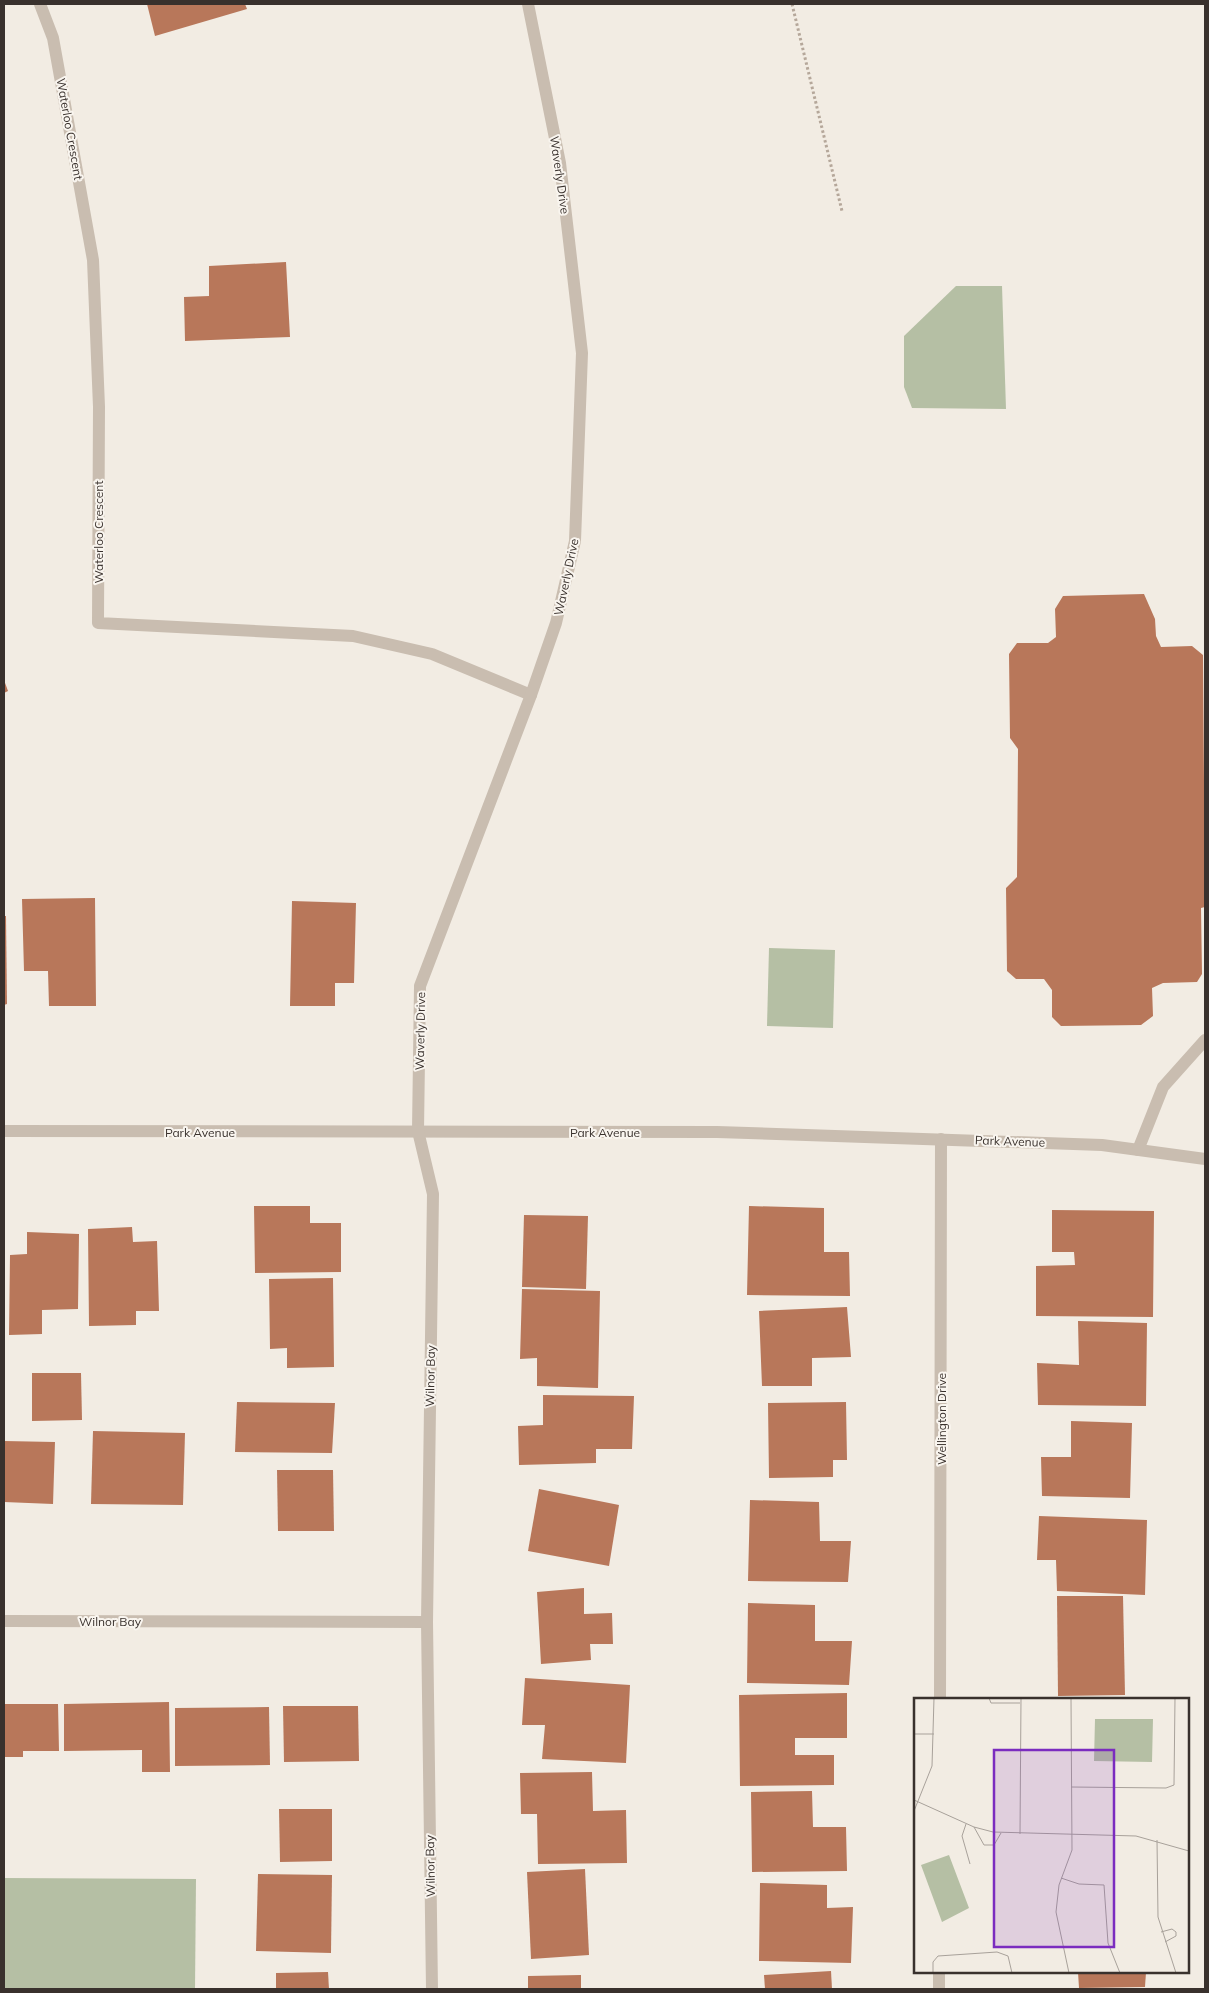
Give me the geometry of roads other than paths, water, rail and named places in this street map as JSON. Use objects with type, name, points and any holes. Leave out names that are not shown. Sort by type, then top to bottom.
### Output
[{"type":"street","name":"Waterloo Crescent","points":[[40,4],[53,38],[93,260],[100,407],[98,623],[353,636],[432,654],[531,695]]},
{"type":"street","name":"Waverly Drive","points":[[418,1130],[420,986],[531,695],[556,623],[575,541],[582,354],[560,163],[528,4]]},
{"type":"street","points":[[1138,1150],[1163,1087],[1205,1040]]},
{"type":"street","name":"Park Avenue","points":[[4,1131],[418,1130],[717,1132],[941,1138],[1102,1145],[1205,1159]]},
{"type":"street","name":"Wilnor Bay","points":[[418,1130],[433,1194],[427,1622],[432,1989]]},
{"type":"street","name":"Wellington Drive","points":[[940,1698],[941,1138]]},
{"type":"street","name":"Wilnor Bay","points":[[4,1621],[427,1622]]},
{"type":"street","points":[[939,1973],[939,1989]]}]
